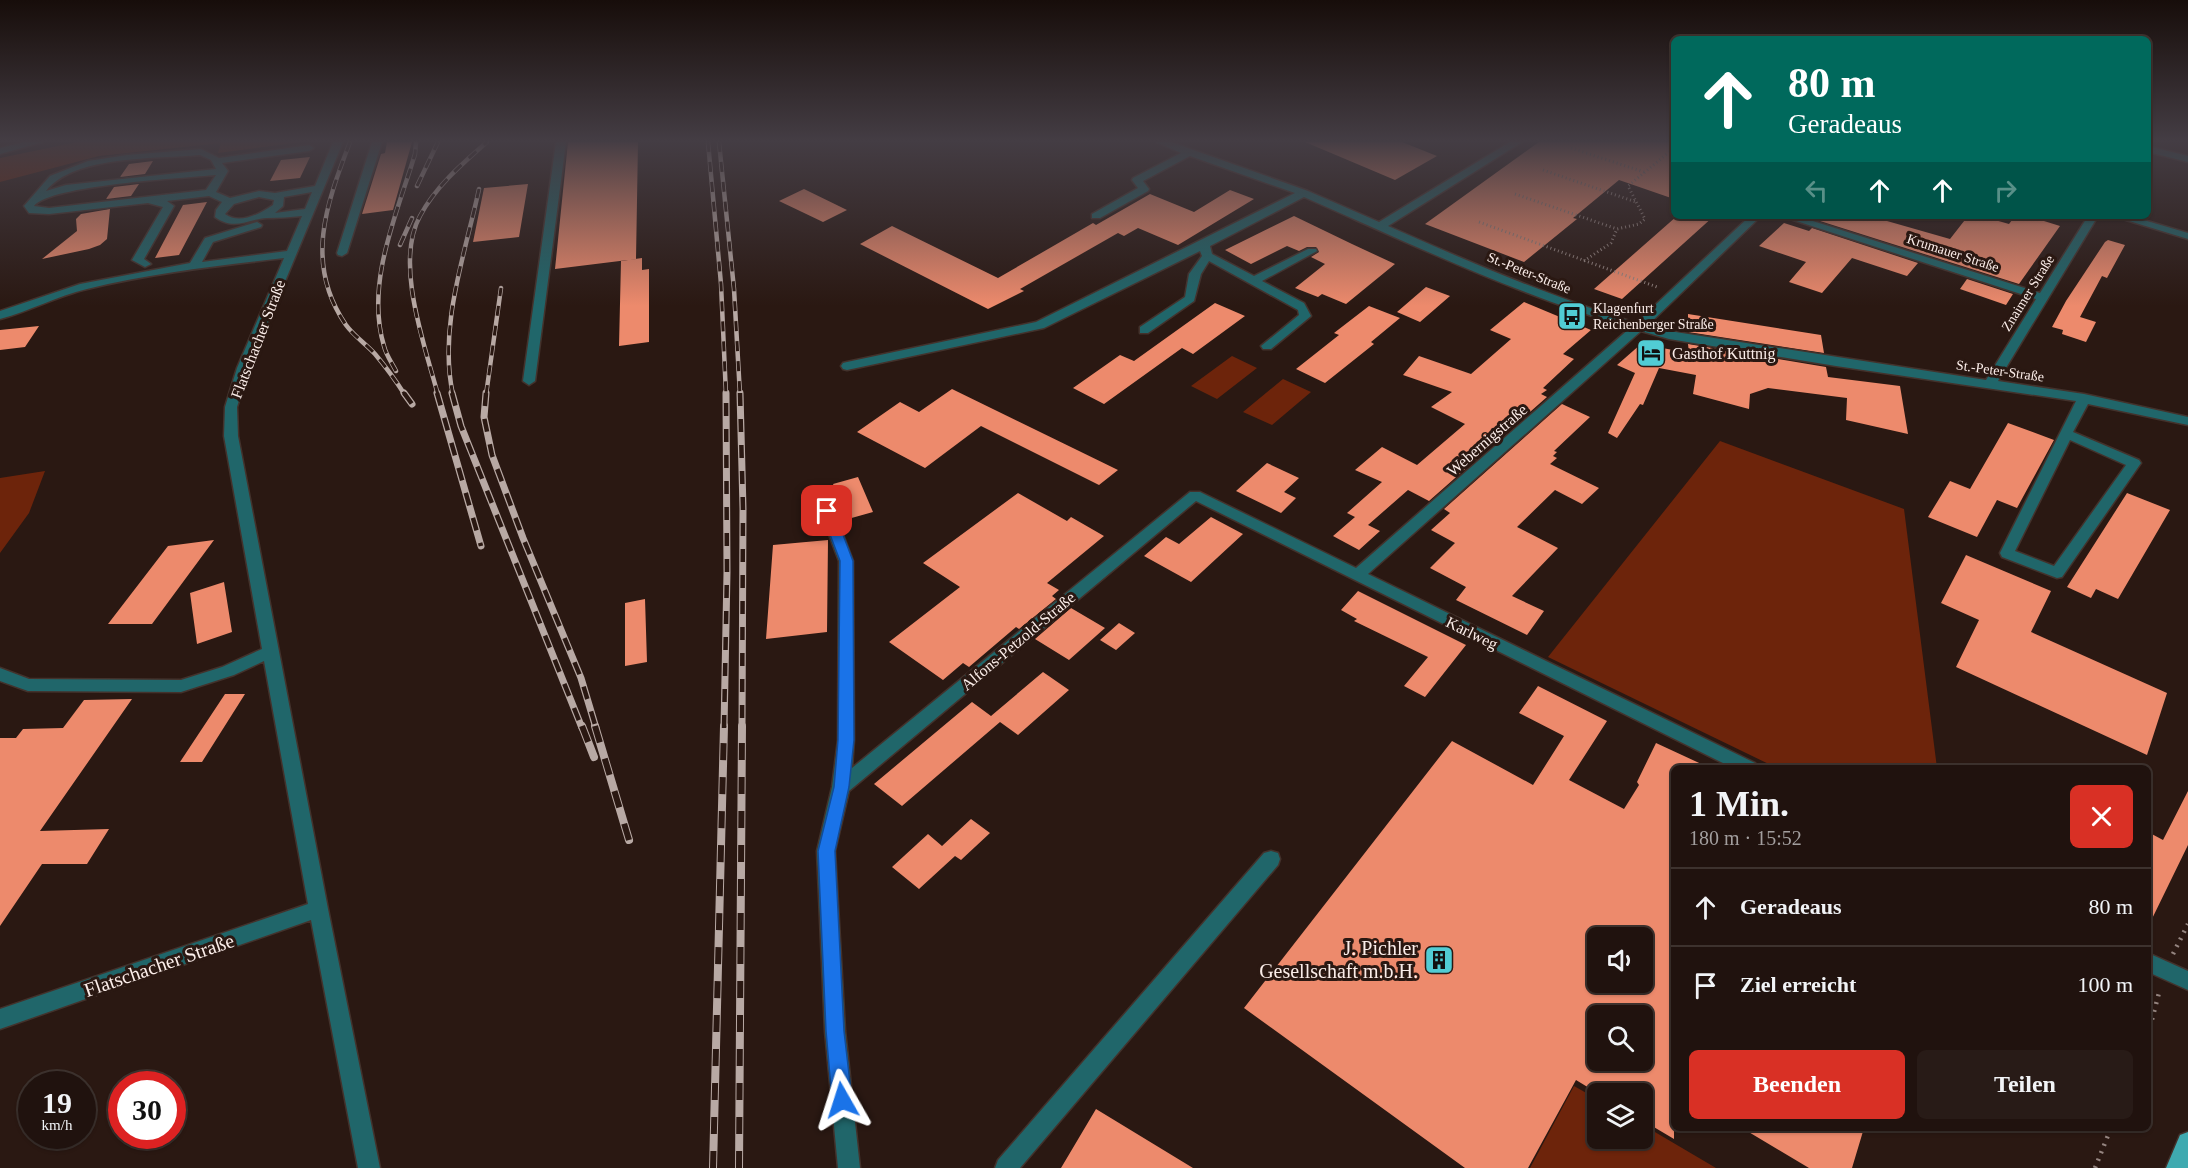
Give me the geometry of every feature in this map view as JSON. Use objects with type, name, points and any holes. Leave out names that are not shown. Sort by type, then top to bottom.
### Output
[{"type":"main road","points":[[2177,1168],[2188,1143]]},
{"type":"street","points":[[40,197],[35,198],[29,206],[33,211],[181,197]]},
{"type":"street","points":[[218,197],[230,202]]},
{"type":"street","points":[[245,197],[230,202],[220,211],[222,218],[246,220],[308,212]]},
{"type":"street","points":[[194,266],[209,240],[260,224],[271,215],[278,206],[279,198],[276,197]]},
{"type":"street","name":"Flatschacher Straße","points":[[314,197],[243,368],[231,407],[231,436],[318,909],[369,1168]]},
{"type":"street","points":[[342,253],[360,197]]},
{"type":"street","points":[[529,381],[554,197]]},
{"type":"street","points":[[1096,216],[1131,197]]},
{"type":"street","points":[[847,366],[1040,325],[1206,251],[1298,197]]},
{"type":"street","name":"St.-Peter-Straße","points":[[1312,197],[1456,260],[1560,301],[1669,335],[2084,398],[2188,421]]},
{"type":"street","points":[[1380,226],[1428,197]]},
{"type":"street","points":[[143,201],[162,202],[169,206],[138,260],[145,264]]},
{"type":"street","name":"Webernigstraße","points":[[1356,576],[1638,327],[1753,219]]},
{"type":"street","name":"Krumauer Straße","points":[[1795,219],[2043,298]]},
{"type":"street","name":"Znaimer Straße","points":[[1989,385],[2091,219]]},
{"type":"street","points":[[2128,219],[2188,236]]},
{"type":"street","points":[[1206,251],[1253,281],[1300,305],[1304,310],[1305,316],[1267,346]]},
{"type":"street","points":[[1144,330],[1190,299],[1195,274],[1206,251]]},
{"type":"street","points":[[1253,281],[1312,251]]},
{"type":"street","points":[[0,315],[66,291],[108,281],[194,266],[291,254]]},
{"type":"street","points":[[2066,434],[2134,463],[2057,573],[2007,553],[2066,434],[2084,398]]},
{"type":"street","name":"Karlweg","points":[[1195,495],[1743,765]]},
{"type":"street","name":"Alfons-Petzold-Straße","points":[[842,787],[1195,495]]},
{"type":"street","points":[[827,511],[846,561],[846,740],[842,787],[826,851],[835,1031],[849,1168]]},
{"type":"street","points":[[0,674],[28,685],[181,686],[228,671],[272,651]]},
{"type":"street","points":[[1006,1168],[1271,859]]},
{"type":"street","name":"Flatschacher Straße","points":[[0,1019],[11,1018],[318,909]]},
{"type":"street","points":[[2151,963],[2188,981]]},
{"type":"path","points":[[1522,197],[1617,229],[1639,224],[1645,219],[1633,197]]},
{"type":"path","points":[[1620,197],[1636,202]]},
{"type":"path","points":[[1479,222],[1675,293]]},
{"type":"path","points":[[1584,261],[1611,243],[1617,229]]},
{"type":"path","points":[[2094,1168],[2109,1131]]},
{"type":"shaded area","points":[[1232,356],[1257,368],[1217,399],[1191,386]]},
{"type":"shaded area","points":[[1283,379],[1311,392],[1272,425],[1243,412]]},
{"type":"shaded area","points":[[1720,441],[1904,509],[1937,765],[1771,765],[1548,657]]},
{"type":"shaded area","points":[[45,471],[29,513],[0,553],[0,478]]},
{"type":"shaded area","points":[[1574,1086],[1587,1093],[1587,1149],[1653,1149],[1653,1131],[1716,1168],[1530,1168]]},
{"type":"building","points":[[108,197],[127,197],[106,199]]},
{"type":"building","points":[[368,197],[397,197],[393,210],[362,214]]},
{"type":"building","points":[[482,197],[526,197],[519,237],[473,242]]},
{"type":"building","points":[[562,197],[637,197],[636,259],[555,269]]},
{"type":"building","points":[[788,197],[819,197],[847,210],[823,222],[779,201]]},
{"type":"building","points":[[1146,197],[1156,197],[1194,212],[1219,197],[1247,197],[1254,199],[1178,245],[1138,228],[1124,236],[1118,233],[1020,289],[1024,291],[988,309],[860,244],[892,226],[998,278],[1093,223],[1096,225]]},
{"type":"building","points":[[1463,197],[1599,197],[1573,218],[1577,219],[1524,262],[1425,224]]},
{"type":"building","points":[[207,202],[179,255],[155,258],[183,205]]},
{"type":"building","points":[[110,209],[107,239],[100,245],[42,259],[77,231],[76,219],[81,214]]},
{"type":"building","points":[[1294,216],[1395,264],[1346,304],[1322,294],[1318,297],[1295,288],[1325,264],[1311,257],[1319,252],[1316,247],[1307,247],[1299,251],[1287,246],[1251,264],[1225,250]]},
{"type":"building","points":[[1674,219],[1711,219],[1622,299],[1594,289]]},
{"type":"building","points":[[1822,219],[1880,219],[1950,239],[1966,219],[1992,219],[2009,224],[2013,219],[2038,219],[2060,226],[2019,284],[1820,221]]},
{"type":"building","points":[[1784,223],[1809,231],[1812,228],[1918,263],[1907,276],[1852,258],[1822,293],[1789,282],[1806,262],[1759,246]]},
{"type":"building","points":[[2108,240],[2125,245],[2107,278],[2102,276],[2080,317],[2096,322],[2086,342],[2062,334],[2063,330],[2052,327],[2066,301]]},
{"type":"building","points":[[642,258],[642,270],[649,269],[649,342],[619,346],[621,261]]},
{"type":"building","points":[[1967,279],[2013,294],[2006,305],[1960,289]]},
{"type":"building","points":[[1426,287],[1450,296],[1420,322],[1397,312]]},
{"type":"building","points":[[1524,302],[1591,330],[1563,354],[1574,359],[1543,388],[1547,390],[1541,394],[1547,397],[1429,501],[1408,490],[1368,525],[1380,531],[1359,550],[1333,536],[1355,517],[1347,513],[1382,482],[1355,470],[1382,447],[1417,465],[1465,424],[1431,407],[1452,392],[1403,375],[1419,356],[1471,374],[1511,339],[1490,330]]},
{"type":"building","points":[[1215,303],[1245,316],[1193,354],[1182,348],[1104,404],[1073,388],[1120,355],[1134,361]]},
{"type":"building","points":[[1369,306],[1400,318],[1371,342],[1374,344],[1325,383],[1296,369],[1339,335],[1334,333]]},
{"type":"building","points":[[1688,314],[1821,335],[1824,353],[1688,332]]},
{"type":"building","points":[[39,326],[25,347],[0,350],[0,330]]},
{"type":"building","points":[[1641,344],[1689,353],[1688,344],[1826,367],[1828,377],[1900,386],[1908,434],[1846,420],[1847,398],[1768,388],[1750,394],[1749,409],[1693,394],[1696,375],[1659,368],[1643,405],[1640,404],[1617,438],[1608,433],[1635,373],[1617,365]]},
{"type":"building","points":[[952,389],[1118,470],[1099,485],[981,426],[925,468],[857,432],[900,402],[919,412]]},
{"type":"building","points":[[1562,404],[1590,417],[1554,451],[1557,452],[1553,456],[1557,458],[1550,464],[1599,488],[1582,504],[1555,490],[1517,527],[1558,548],[1512,596],[1544,611],[1527,635],[1456,600],[1466,587],[1430,568],[1455,543],[1431,530],[1450,513],[1444,509]]},
{"type":"building","points":[[2008,423],[2054,440],[2017,508],[1997,500],[1977,537],[1928,517],[1950,481],[1970,489]]},
{"type":"building","points":[[1267,463],[1299,478],[1284,492],[1296,498],[1281,513],[1236,491]]},
{"type":"building","points":[[858,477],[873,512],[848,519],[833,484]]},
{"type":"building","points":[[1018,493],[1067,521],[1071,517],[1104,536],[1047,583],[1059,590],[1052,596],[1056,599],[1019,629],[1016,627],[969,667],[963,663],[943,680],[889,642],[960,587],[923,563]]},
{"type":"building","points":[[2127,493],[2170,510],[2118,599],[2096,589],[2091,598],[2067,587]]},
{"type":"building","points":[[1211,517],[1243,534],[1191,582],[1144,556],[1166,537],[1179,544]]},
{"type":"building","points":[[214,540],[152,624],[108,624],[168,546]]},
{"type":"building","points":[[828,540],[827,632],[766,639],[773,545]]},
{"type":"building","points":[[1966,555],[2051,591],[2031,632],[2167,693],[2147,755],[1956,667],[1979,620],[1941,603]]},
{"type":"building","points":[[224,582],[232,632],[197,644],[190,593]]},
{"type":"building","points":[[1358,591],[1466,645],[1425,697],[1404,686],[1428,657],[1354,621],[1357,619],[1341,610]]},
{"type":"building","points":[[645,599],[647,662],[625,666],[625,603]]},
{"type":"building","points":[[1071,608],[1105,628],[1069,660],[1035,639]]},
{"type":"building","points":[[1119,623],[1135,633],[1116,650],[1100,640]]},
{"type":"building","points":[[1043,672],[1069,690],[1018,735],[1000,722],[902,806],[874,784],[972,702],[991,716]]},
{"type":"building","name":"J. Pichler Gesellschaft m.b.H.","points":[[1538,686],[1607,721],[1569,780],[1624,809],[1639,785],[1637,782],[1656,743],[1704,765],[1671,765],[1671,1131],[1674,1131],[1674,1139],[1653,1127],[1653,1083],[1587,1083],[1587,1087],[1576,1080],[1528,1168],[1465,1168],[1244,1008],[1452,741],[1533,785],[1564,736],[1519,713]]},
{"type":"building","points":[[225,694],[245,694],[202,762],[180,762]]},
{"type":"building","points":[[132,699],[40,831],[109,829],[87,864],[42,864],[0,926],[0,738],[16,738],[23,729],[63,728],[84,700]]},
{"type":"building","points":[[2188,791],[2188,845],[2151,921],[2151,834],[2163,840]]},
{"type":"building","points":[[971,819],[990,833],[961,860],[955,856],[919,889],[892,867],[928,834],[942,846]]},
{"type":"building","points":[[1096,1109],[1193,1168],[1061,1168]]},
{"type":"building","points":[[1747,1131],[1863,1131],[1852,1168],[1809,1168]]},
{"type":"railway","points":[[331,197],[323,234],[322,257],[333,302],[346,325],[375,354],[405,395]]},
{"type":"railway","points":[[396,371],[384,346],[379,322],[378,298],[386,249],[401,197]]},
{"type":"railway","points":[[433,197],[420,216],[413,235],[410,257],[414,305],[438,395]]},
{"type":"railway","points":[[453,395],[449,369],[451,317],[477,197]]},
{"type":"railway","points":[[713,197],[721,284],[726,395]]},
{"type":"railway","points":[[725,197],[734,289],[740,395]]},
{"type":"railway","points":[[400,245],[412,218]]},
{"type":"railway","points":[[486,395],[501,288]]},
{"type":"railway","points":[[404,393],[412,404]]},
{"type":"railway","points":[[437,393],[481,546]]},
{"type":"railway","points":[[452,393],[461,426],[582,728]]},
{"type":"railway","points":[[486,393],[484,417],[492,455],[523,538],[581,678],[596,728]]},
{"type":"railway","points":[[724,728],[727,572],[726,393]]},
{"type":"railway","points":[[740,393],[743,509],[742,728]]},
{"type":"railway","points":[[582,726],[594,757]]},
{"type":"railway","points":[[595,726],[629,840]]},
{"type":"railway","points":[[713,1168],[724,726]]},
{"type":"railway","points":[[739,1168],[742,726]]},
{"type":"place","name":"Klagenfurt Reichenberger Straße","points":[[1572,316]]},
{"type":"place","name":"Gasthof Kuttnig","points":[[1651,353]]},
{"type":"place","name":"J. Pichler Gesellschaft m.b.H.","points":[[1439,960]]},
{"type":"route","points":[[827,511],[846,561],[846,740],[842,787],[826,851],[835,1031],[842,1100]]}]
